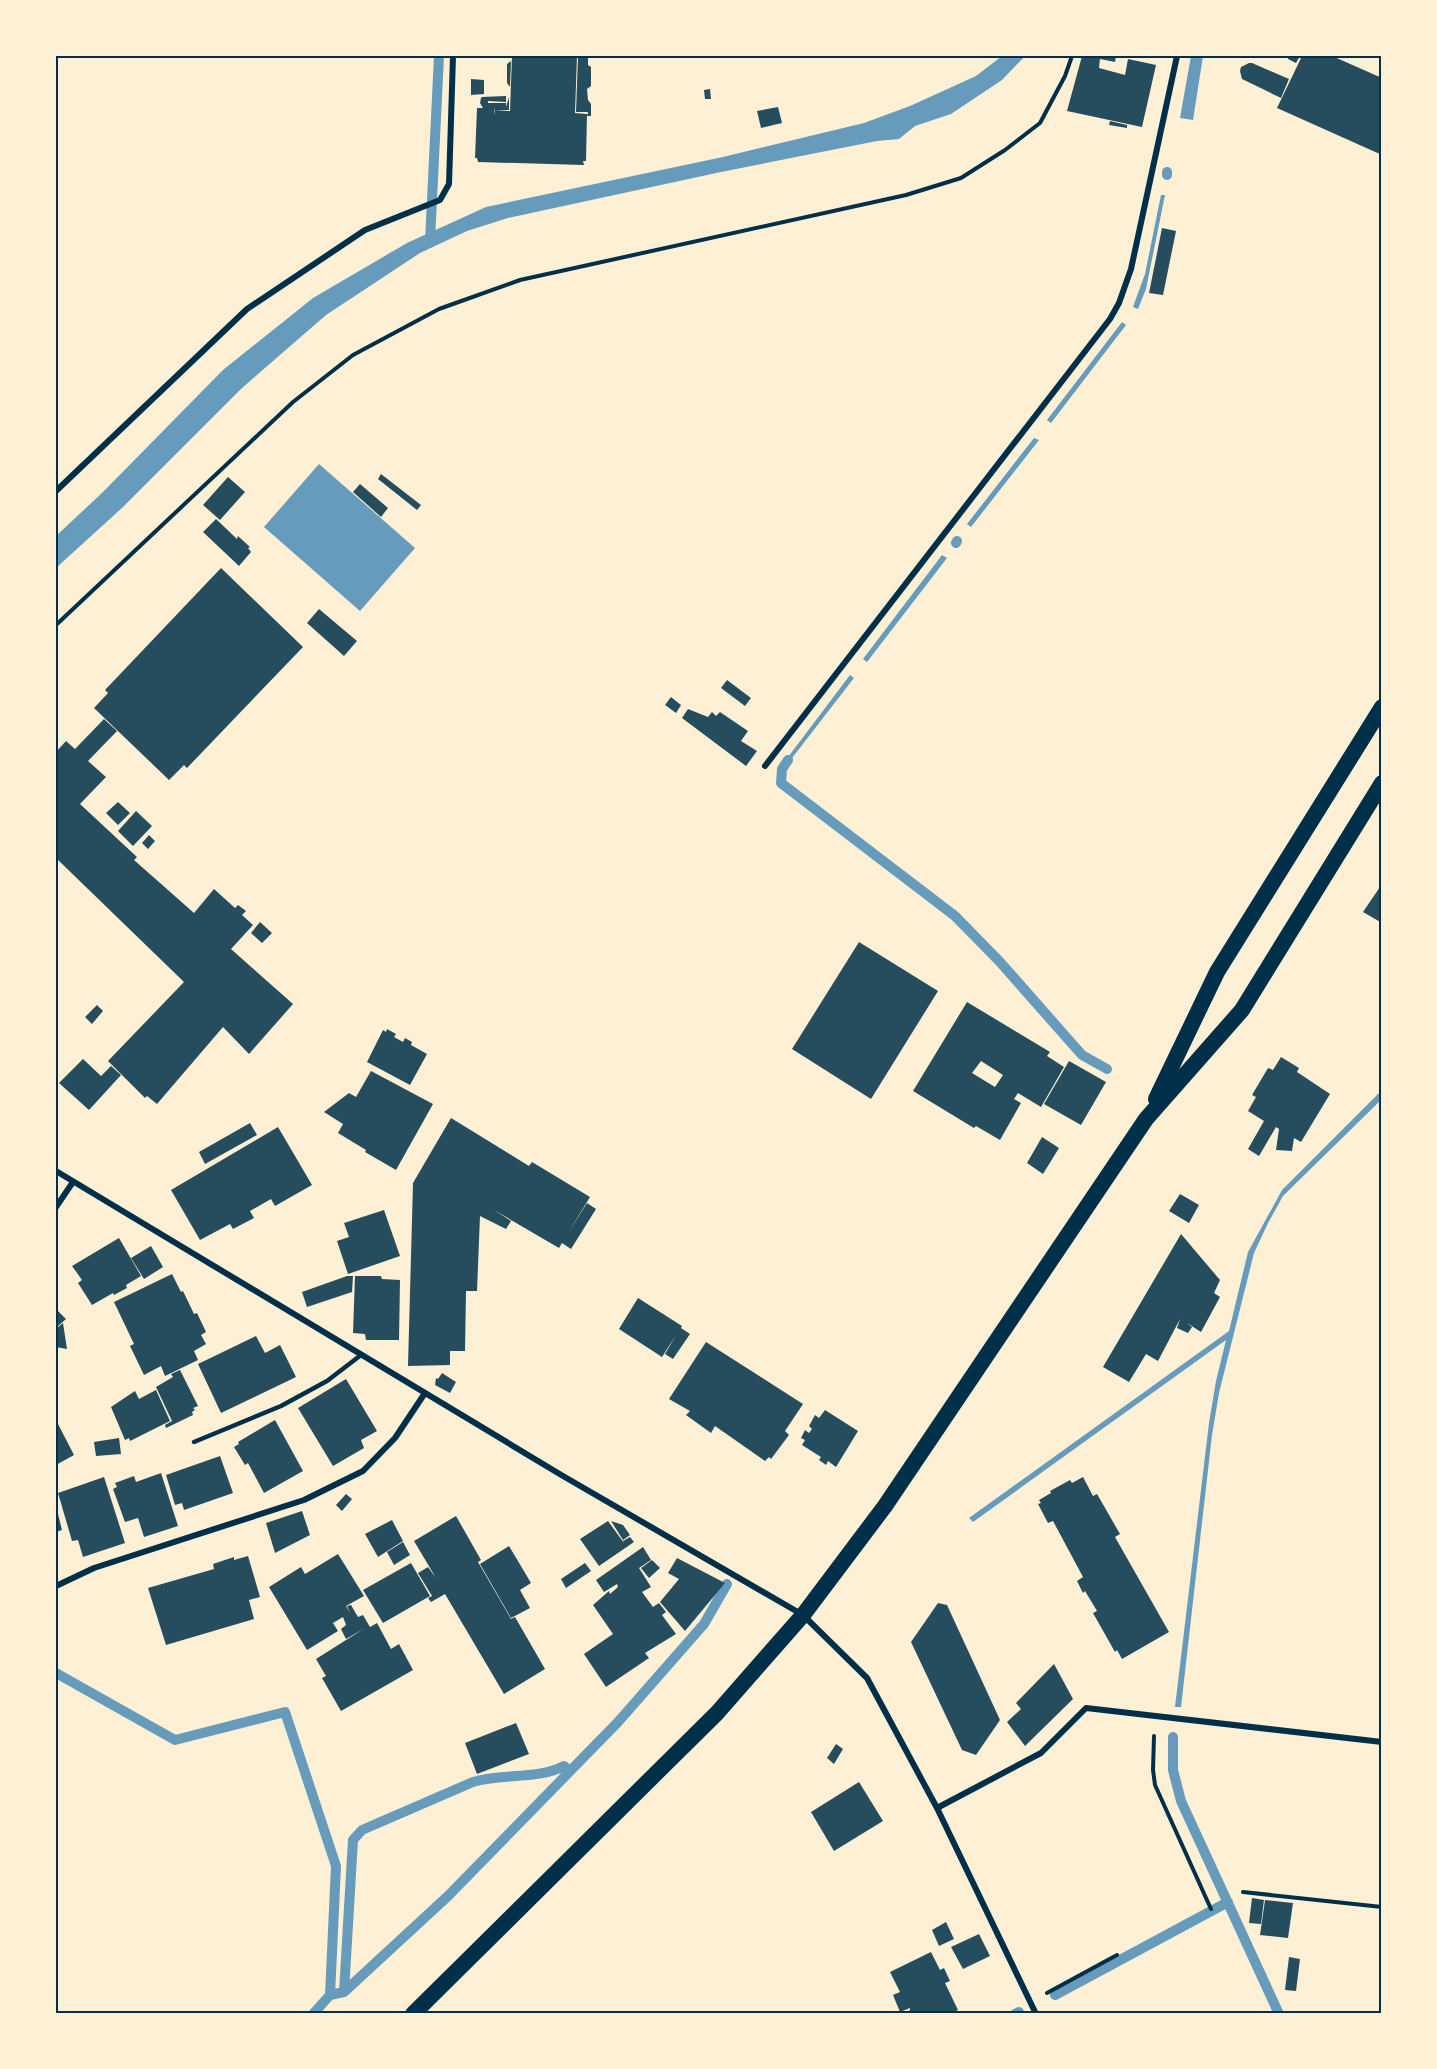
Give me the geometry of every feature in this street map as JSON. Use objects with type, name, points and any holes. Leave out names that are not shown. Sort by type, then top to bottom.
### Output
[{"type":"highway","points":[[1146,1119],[1217,972],[1382,707]]},
{"type":"highway","points":[[413,2013],[717,1713],[803,1615],[885,1506],[1146,1119],[1242,1010],[1382,783]]},
{"type":"street","points":[[56,491],[247,309],[365,230],[440,200],[449,184],[453,56]]},
{"type":"street","points":[[765,766],[1110,319],[1119,303],[1131,269],[1176,56]]},
{"type":"street","points":[[56,1171],[361,1355],[803,1615],[867,1677],[937,1808],[1036,2013]]},
{"type":"street","points":[[56,1207],[73,1182]]},
{"type":"street","points":[[56,1586],[94,1568],[304,1500],[363,1471],[395,1438],[425,1393]]},
{"type":"street","points":[[937,1808],[1041,1753],[1086,1708],[1382,1742]]},
{"type":"lane","points":[[194,1442],[281,1406],[327,1381],[361,1355]]},
{"type":"path","points":[[56,625],[293,402],[353,354],[439,309],[520,280],[906,195],[961,178],[1005,150],[1040,123],[1065,76],[1072,56]]},
{"type":"path","points":[[1156,1716],[1153,1770],[1155,1785],[1211,1909]]},
{"type":"path","points":[[1243,1892],[1382,1907]]},
{"type":"path","points":[[1029,1999],[1054,1991],[1117,1955]]},
{"type":"water","points":[[1002,56],[1025,56],[1002,80],[951,114],[915,126],[899,139],[877,141],[721,172],[508,218],[467,231],[420,253],[326,315],[242,388],[123,507],[56,568],[56,536],[103,492],[223,370],[313,298],[407,243],[486,207],[723,157],[864,123],[910,106],[976,76]]},
{"type":"water","points":[[1191,56],[1203,56],[1193,120],[1180,118]]},
{"type":"water","points":[[1161,195],[1165,195],[1146,289],[1138,309],[1133,307],[1145,274]]},
{"type":"water","points":[[1122,322],[1126,325],[1051,423],[1047,420]]},
{"type":"water","points":[[1034,438],[1039,440],[971,527],[967,524]]},
{"type":"water","points":[[319,464],[415,548],[360,611],[264,527]]},
{"type":"water","points":[[942,555],[947,558],[867,662],[863,659]]},
{"type":"water","points":[[850,675],[854,678],[782,771],[779,769]]},
{"type":"water","points":[[1381,1091],[1381,1100],[1283,1196],[1254,1253],[1219,1393],[1212,1435],[1181,1707],[1175,1707],[1209,1423],[1226,1340],[973,1522],[969,1518],[1229,1331],[1248,1252],[1282,1190]]},
{"type":"building","points":[[512,56],[577,56],[575,113],[587,114],[584,165],[478,162],[475,158],[477,108],[483,108],[480,103],[481,98],[506,96],[506,102],[488,101],[488,103],[506,103],[506,107],[509,97],[509,110],[495,111],[510,111]]},
{"type":"building","points":[[578,56],[588,56],[588,65],[591,67],[591,86],[587,89],[591,116],[587,116],[588,112],[576,112]]},
{"type":"building","points":[[1082,56],[1116,56],[1115,62],[1100,59],[1099,68],[1125,75],[1128,59],[1156,65],[1142,127],[1067,111]]},
{"type":"building","points":[[1289,56],[1300,56],[1296,63],[1288,59]]},
{"type":"building","points":[[1302,56],[1332,56],[1382,78],[1382,155],[1277,108]]},
{"type":"building","points":[[511,61],[510,87],[507,83],[507,64]]},
{"type":"building","points":[[1249,63],[1289,79],[1281,98],[1242,79],[1241,67]]},
{"type":"building","points":[[471,79],[484,80],[484,94],[471,95]]},
{"type":"building","points":[[710,89],[711,99],[705,99],[704,90]]},
{"type":"building","points":[[778,107],[782,123],[761,128],[757,111]]},
{"type":"building","points":[[1110,121],[1127,125],[1127,128],[1109,125]]},
{"type":"building","points":[[1162,228],[1176,231],[1163,295],[1149,293]]},
{"type":"building","points":[[381,474],[421,505],[417,510],[378,479]]},
{"type":"building","points":[[228,477],[245,492],[220,520],[203,505]]},
{"type":"building","points":[[360,484],[388,508],[381,517],[353,492]]},
{"type":"building","points":[[216,519],[237,539],[238,536],[250,547],[248,548],[251,552],[239,566],[203,532]]},
{"type":"building","points":[[221,568],[303,647],[187,768],[184,765],[169,780],[94,708],[108,693],[105,690]]},
{"type":"building","points":[[319,609],[357,641],[344,656],[307,623]]},
{"type":"building","points":[[727,680],[751,698],[745,706],[721,688]]},
{"type":"building","points":[[671,697],[681,705],[676,713],[665,705]]},
{"type":"building","points":[[688,709],[708,717],[712,712],[716,716],[720,712],[748,731],[741,741],[757,751],[746,766],[682,718]]},
{"type":"building","points":[[104,719],[117,731],[88,761],[106,777],[80,804],[137,857],[134,860],[194,913],[214,889],[235,908],[238,905],[246,911],[242,915],[253,925],[231,949],[293,1004],[249,1054],[223,1027],[157,1104],[147,1096],[145,1098],[108,1061],[184,982],[56,858],[56,752],[66,741],[75,749]]},
{"type":"building","points":[[118,802],[130,813],[118,825],[106,813]]},
{"type":"building","points":[[136,811],[152,826],[133,846],[118,831]]},
{"type":"building","points":[[149,835],[155,841],[148,849],[142,843]]},
{"type":"building","points":[[1382,884],[1382,923],[1363,912]]},
{"type":"building","points":[[260,922],[272,933],[262,943],[251,933]]},
{"type":"building","points":[[859,942],[938,991],[871,1099],[792,1049]]},
{"type":"building","points":[[967,1002],[1050,1052],[1047,1056],[1064,1067],[1041,1107],[1018,1093],[1014,1099],[1021,1103],[1000,1140],[976,1126],[974,1128],[913,1091]],"holes":[[[981,1061],[1003,1075],[995,1087],[972,1073]]]},
{"type":"building","points":[[97,1005],[103,1011],[92,1024],[85,1017]]},
{"type":"building","points":[[387,1029],[396,1034],[394,1037],[403,1042],[405,1038],[412,1042],[411,1045],[427,1054],[410,1085],[367,1062],[383,1030],[386,1032]]},
{"type":"building","points":[[1281,1057],[1299,1068],[1297,1072],[1330,1094],[1301,1142],[1294,1138],[1292,1151],[1276,1150],[1279,1129],[1276,1127],[1259,1156],[1248,1149],[1264,1121],[1248,1111],[1256,1097],[1252,1095],[1268,1068],[1273,1070]]},
{"type":"building","points":[[83,1059],[101,1076],[111,1066],[121,1075],[89,1110],[59,1083]]},
{"type":"building","points":[[1069,1061],[1106,1082],[1081,1125],[1044,1104]]},
{"type":"building","points":[[371,1071],[433,1104],[396,1170],[338,1133],[343,1124],[324,1112],[349,1093],[356,1097]]},
{"type":"building","points":[[451,1118],[529,1166],[532,1162],[590,1197],[568,1233],[587,1203],[596,1209],[571,1249],[562,1243],[559,1248],[494,1210],[511,1221],[506,1229],[480,1216],[477,1291],[466,1291],[465,1351],[450,1351],[450,1365],[408,1366],[413,1183]]},
{"type":"building","points":[[250,1123],[257,1135],[205,1164],[199,1152]]},
{"type":"building","points":[[278,1127],[312,1185],[275,1206],[271,1199],[250,1211],[254,1218],[233,1229],[230,1224],[200,1240],[171,1190]]},
{"type":"building","points":[[1042,1137],[1059,1148],[1043,1174],[1027,1163]]},
{"type":"building","points":[[1180,1194],[1199,1205],[1189,1223],[1169,1211]]},
{"type":"building","points":[[384,1210],[400,1256],[348,1274],[337,1241],[349,1237],[344,1223]]},
{"type":"building","points":[[1181,1234],[1220,1280],[1214,1293],[1220,1297],[1201,1332],[1187,1323],[1192,1327],[1188,1333],[1177,1328],[1180,1319],[1158,1361],[1146,1354],[1129,1382],[1103,1367]]},
{"type":"building","points":[[119,1238],[141,1276],[126,1285],[127,1288],[92,1305],[78,1283],[82,1280],[72,1266]]},
{"type":"building","points":[[151,1246],[163,1267],[144,1279],[131,1258]]},
{"type":"building","points":[[172,1274],[194,1314],[197,1313],[206,1332],[201,1335],[206,1344],[194,1351],[198,1360],[165,1376],[161,1366],[144,1375],[130,1346],[134,1344],[114,1302]]},
{"type":"building","points":[[353,1276],[352,1292],[307,1307],[302,1292]]},
{"type":"building","points":[[355,1276],[381,1276],[382,1279],[400,1280],[399,1340],[366,1340],[365,1334],[353,1333]]},
{"type":"building","points":[[638,1298],[682,1326],[681,1328],[690,1334],[673,1359],[665,1354],[676,1335],[662,1357],[619,1329]]},
{"type":"building","points":[[56,1309],[66,1319],[56,1328]]},
{"type":"building","points":[[63,1323],[67,1349],[56,1347],[56,1329]]},
{"type":"building","points":[[256,1336],[265,1353],[280,1345],[296,1377],[221,1413],[198,1364]]},
{"type":"building","points":[[706,1342],[803,1404],[785,1431],[789,1435],[771,1459],[769,1457],[765,1461],[715,1426],[711,1433],[686,1415],[690,1411],[669,1399]]},
{"type":"building","points":[[180,1370],[198,1406],[193,1408],[195,1410],[192,1412],[193,1415],[166,1428],[165,1425],[172,1421],[156,1387],[173,1377],[171,1374]]},
{"type":"building","points":[[442,1373],[456,1382],[450,1393],[435,1385],[436,1378],[438,1379]]},
{"type":"building","points":[[346,1379],[377,1431],[361,1440],[364,1448],[333,1466],[298,1408]]},
{"type":"building","points":[[156,1390],[170,1421],[130,1441],[129,1438],[125,1440],[111,1407],[135,1391],[139,1399]]},
{"type":"building","points":[[825,1410],[858,1431],[836,1467],[828,1461],[826,1465],[819,1460],[821,1457],[802,1445],[805,1440],[801,1438],[805,1430],[809,1433],[812,1429],[809,1426],[815,1415],[819,1418]]},
{"type":"building","points":[[56,1420],[74,1455],[56,1465]]},
{"type":"building","points":[[275,1420],[303,1471],[264,1493],[248,1463],[245,1465],[234,1447],[239,1444],[238,1442]]},
{"type":"building","points":[[119,1438],[121,1454],[96,1456],[94,1442]]},
{"type":"building","points":[[220,1456],[233,1493],[184,1510],[182,1503],[175,1505],[166,1475]]},
{"type":"building","points":[[161,1473],[178,1526],[144,1537],[138,1518],[125,1522],[113,1489],[117,1487],[115,1483],[134,1476],[136,1482]]},
{"type":"building","points":[[104,1477],[125,1543],[83,1557],[78,1540],[72,1541],[58,1493]]},
{"type":"building","points":[[1083,1477],[1093,1496],[1097,1494],[1120,1534],[1115,1537],[1169,1632],[1122,1659],[1117,1650],[1115,1652],[1093,1613],[1097,1611],[1077,1581],[1083,1577],[1053,1521],[1048,1523],[1038,1504],[1041,1503],[1039,1500],[1051,1493],[1050,1491],[1070,1480],[1072,1483]]},
{"type":"building","points":[[346,1494],[352,1499],[342,1511],[336,1505]]},
{"type":"building","points":[[56,1506],[62,1530],[56,1532]]},
{"type":"building","points":[[302,1511],[310,1535],[275,1553],[266,1523]]},
{"type":"building","points":[[456,1516],[481,1560],[478,1562],[511,1619],[515,1617],[545,1669],[504,1694],[445,1594],[431,1602],[428,1598],[432,1596],[418,1573],[428,1567],[436,1578],[414,1541]]},
{"type":"building","points":[[392,1520],[403,1541],[378,1557],[365,1534]]},
{"type":"building","points":[[608,1521],[624,1543],[623,1541],[630,1537],[634,1542],[599,1566],[580,1539]]},
{"type":"building","points":[[611,1521],[623,1525],[630,1535],[623,1540]]},
{"type":"building","points":[[403,1542],[410,1555],[394,1565],[387,1552]]},
{"type":"building","points":[[509,1546],[531,1583],[520,1590],[530,1608],[511,1618],[480,1564]]},
{"type":"building","points":[[643,1547],[651,1560],[639,1568],[651,1587],[642,1592],[653,1607],[659,1603],[666,1612],[662,1615],[676,1634],[645,1653],[649,1658],[606,1687],[584,1654],[613,1634],[593,1605],[609,1591],[610,1594],[618,1587],[617,1584],[604,1592],[596,1580]]},
{"type":"building","points":[[338,1554],[364,1596],[346,1606],[350,1613],[347,1606],[351,1605],[358,1617],[363,1615],[370,1627],[377,1623],[391,1649],[399,1644],[413,1670],[341,1711],[322,1678],[326,1676],[316,1659],[365,1628],[346,1639],[341,1629],[346,1625],[343,1617],[333,1623],[338,1631],[307,1650],[269,1587],[301,1567],[305,1574]]},
{"type":"building","points":[[248,1556],[260,1597],[249,1600],[254,1619],[166,1645],[148,1588],[214,1569],[213,1564],[234,1557],[234,1560]]},
{"type":"building","points":[[677,1558],[725,1583],[685,1631],[660,1602],[679,1579],[668,1573]]},
{"type":"building","points":[[652,1560],[660,1568],[649,1578],[641,1568]]},
{"type":"building","points":[[411,1563],[430,1596],[383,1623],[363,1590]]},
{"type":"building","points":[[585,1563],[591,1571],[566,1588],[561,1579]]},
{"type":"building","points":[[938,1603],[947,1605],[1000,1720],[976,1755],[962,1750],[911,1642]]},
{"type":"building","points":[[1054,1664],[1073,1699],[1025,1746],[1007,1722],[1021,1709],[1016,1703]]},
{"type":"building","points":[[516,1723],[529,1754],[477,1774],[465,1743]]},
{"type":"building","points":[[836,1744],[843,1749],[834,1764],[827,1758]]},
{"type":"building","points":[[859,1782],[883,1821],[834,1851],[811,1812]]},
{"type":"building","points":[[1252,1898],[1264,1900],[1261,1924],[1249,1923]]},
{"type":"building","points":[[1265,1900],[1293,1903],[1288,1938],[1260,1935]]},
{"type":"building","points":[[946,1922],[954,1939],[939,1946],[932,1930]]},
{"type":"building","points":[[979,1934],[990,1956],[963,1969],[951,1947]]},
{"type":"building","points":[[931,1952],[940,1970],[944,1968],[950,1981],[945,1983],[958,2010],[954,2014],[903,2014],[910,2008],[900,2012],[893,1995],[900,1992],[890,1972]]},
{"type":"building","points":[[1289,1957],[1300,1959],[1296,1991],[1285,1990]]},
{"type":"waterway","points":[[430,241],[439,56]]},
{"type":"waterway","points":[[788,760],[782,769],[781,783],[955,916],[1000,962],[1082,1055],[1107,1069]]},
{"type":"waterway","points":[[313,2014],[330,1995],[344,1992],[448,1896],[618,1722],[704,1624],[727,1584]]},
{"type":"waterway","points":[[56,1673],[175,1740],[285,1712],[336,1866],[330,1995]]},
{"type":"waterway","points":[[1173,1737],[1173,1770],[1181,1801],[1279,2014]]},
{"type":"waterway","points":[[344,1992],[353,1840],[362,1830],[473,1782],[531,1775],[564,1766],[570,1771]]},
{"type":"waterway","points":[[1055,1995],[1228,1902]]},
{"type":"waterway","points":[[1015,2014],[1019,2012]]}]
